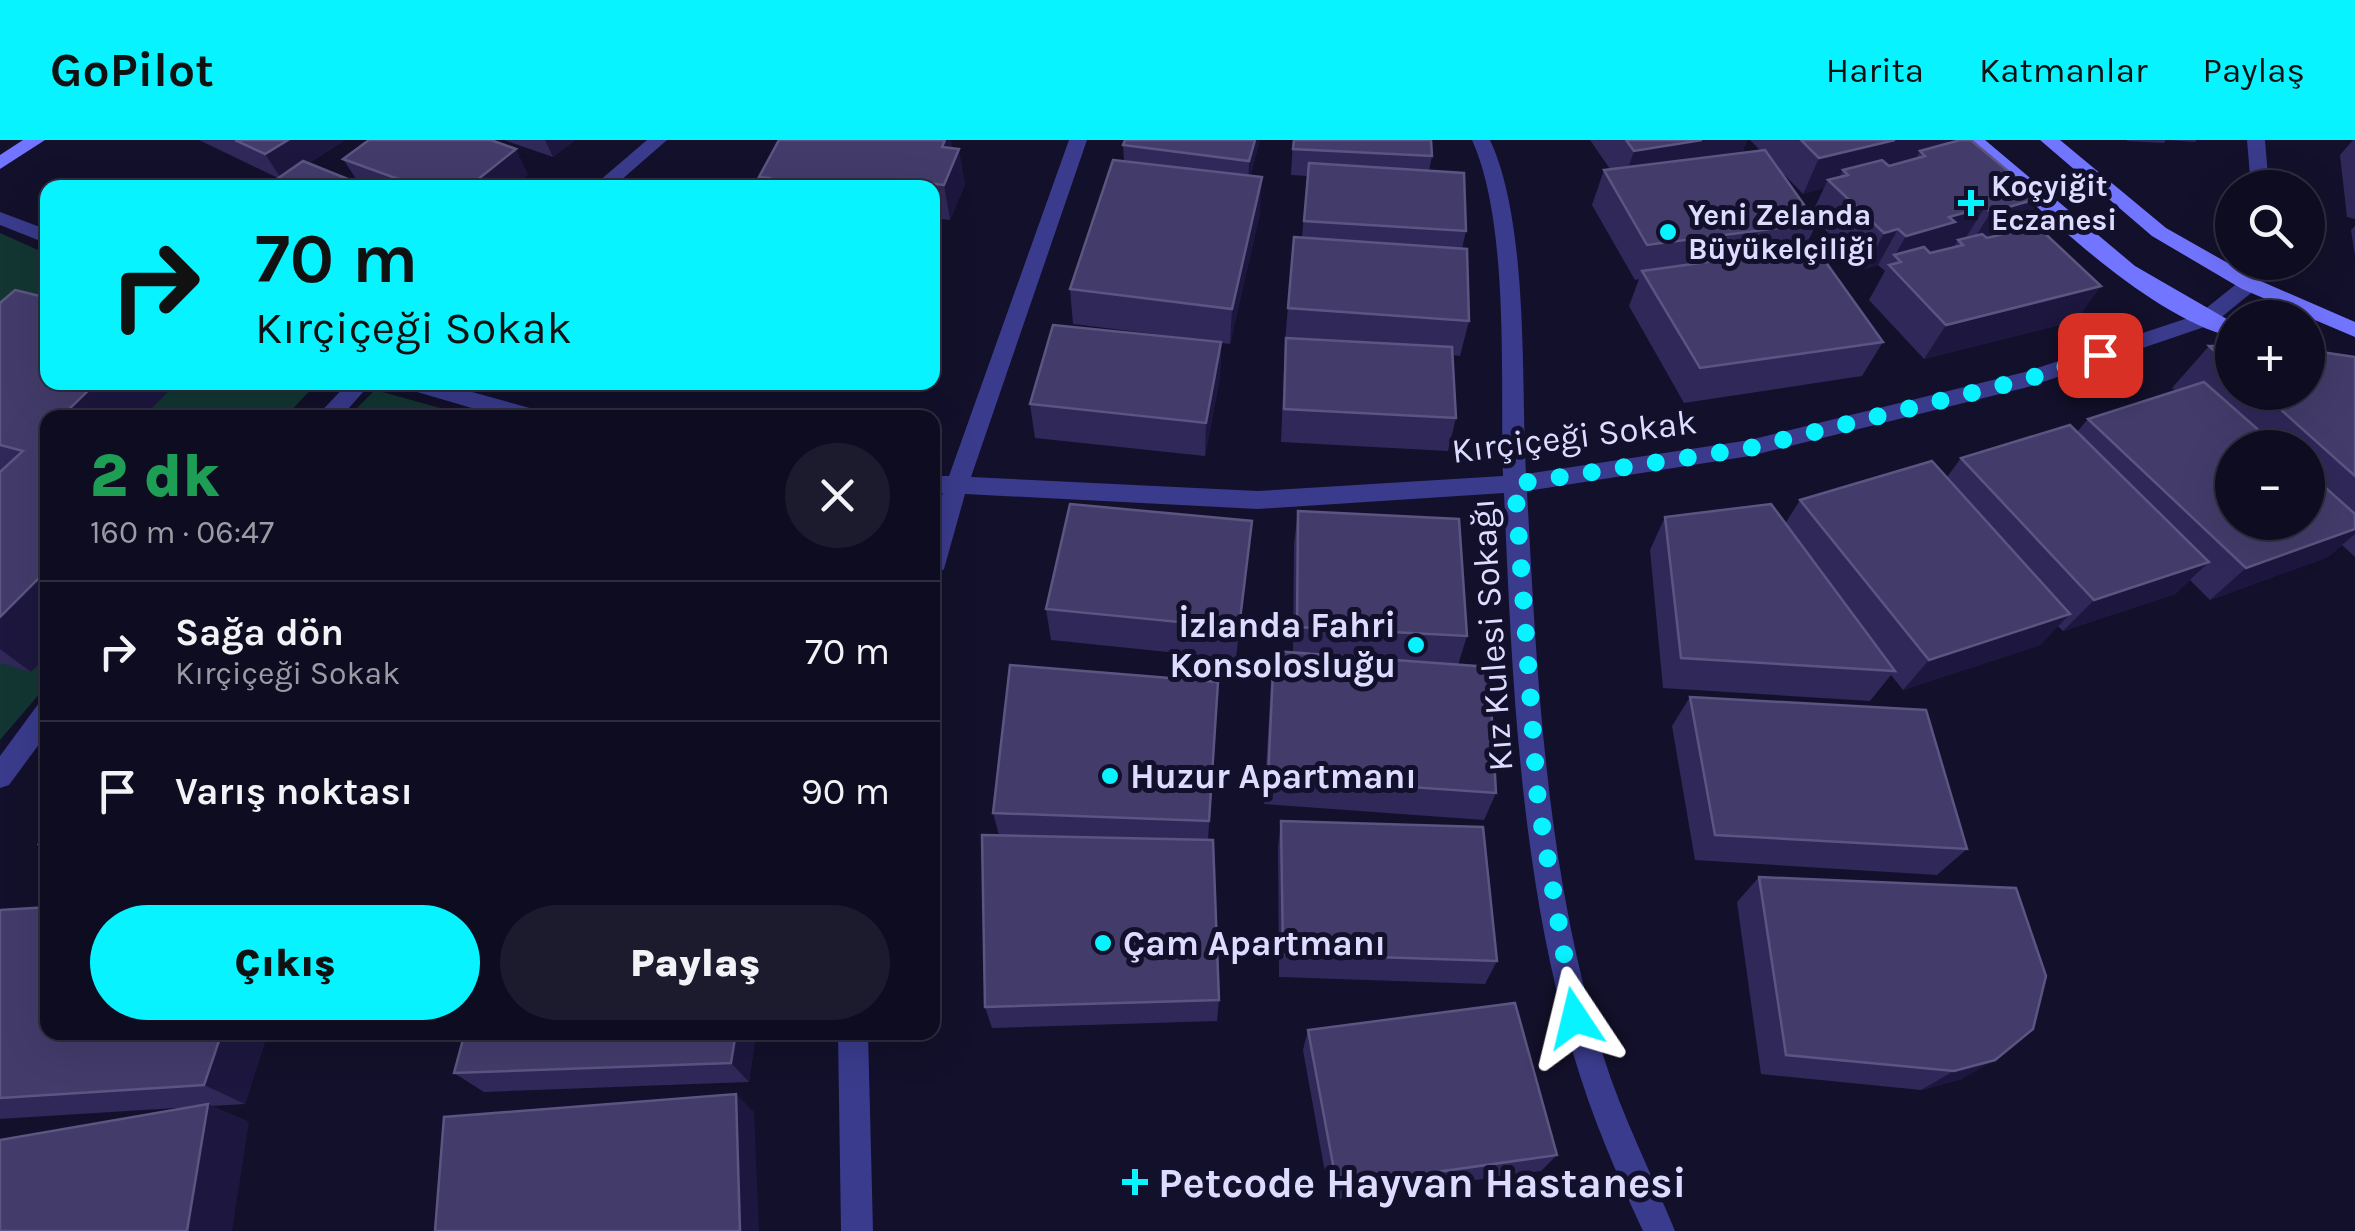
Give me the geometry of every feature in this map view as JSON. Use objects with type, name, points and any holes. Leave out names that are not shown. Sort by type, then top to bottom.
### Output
[{"type":"main road","points":[[0,164],[36,140]]},
{"type":"main road","points":[[1974,140],[2100,251],[2215,323]]},
{"type":"main road","points":[[2048,140],[2159,232],[2249,284],[2355,330]]},
{"type":"street","points":[[610,180],[658,140]]},
{"type":"street","points":[[940,514],[944,486],[1078,140]]},
{"type":"street","name":"Kız Kulesi Sokağı","points":[[1481,140],[1496,168],[1512,316],[1515,484],[1538,802],[1575,1018],[1643,1200],[1659,1231]]},
{"type":"street","points":[[2256,140],[2258,170]]},
{"type":"street","points":[[0,218],[40,235]]},
{"type":"street","points":[[2206,319],[2250,280]]},
{"type":"street","name":"Kırçiçeği Sokak","points":[[944,486],[1258,500],[1515,484],[1750,448],[2028,379],[2206,319]]},
{"type":"street","points":[[334,410],[354,390]]},
{"type":"street","points":[[436,390],[507,410]]},
{"type":"street","points":[[0,776],[40,723]]},
{"type":"street","points":[[853,1040],[857,1231]]},
{"type":"green space","points":[[0,233],[40,251],[40,390],[310,390],[292,410],[40,410],[40,693],[0,740]]},
{"type":"green space","points":[[375,390],[448,410],[355,410]]},
{"type":"building","points":[[235,140],[288,140],[265,154]]},
{"type":"building","points":[[369,140],[491,140],[516,149],[477,180],[401,180],[343,159]]},
{"type":"building","points":[[779,140],[945,140],[942,147],[959,149],[944,185],[940,180],[759,177]]},
{"type":"building","points":[[1125,140],[1255,140],[1249,161],[1123,145]]},
{"type":"building","points":[[1294,140],[1431,140],[1432,156],[1293,149]]},
{"type":"building","points":[[1626,140],[1702,140],[1634,151]]},
{"type":"building","points":[[1801,140],[1895,140],[1819,158]]},
{"type":"building","points":[[1971,140],[2040,198],[1991,212],[1985,207],[1949,217],[1955,222],[1906,236],[1898,229],[1884,233],[1828,180],[1848,175],[1843,170],[1882,160],[1889,166],[1925,156],[1920,151]]},
{"type":"building","points":[[1765,150],[1817,223],[1647,245],[1604,170]]},
{"type":"building","points":[[1113,160],[1262,177],[1232,309],[1070,289]]},
{"type":"building","points":[[303,161],[350,180],[276,180]]},
{"type":"building","points":[[1309,163],[1464,173],[1466,231],[1304,221]]},
{"type":"building","points":[[2037,226],[2101,286],[1946,325],[1889,265],[1901,262],[1894,255],[1924,247],[1930,253],[1963,245],[1958,240],[1982,234],[1987,238]]},
{"type":"building","points":[[1294,237],[1467,249],[1469,321],[1288,308]]},
{"type":"building","points":[[1815,247],[1883,342],[1700,368],[1642,271]]},
{"type":"building","points":[[15,290],[40,296],[40,390],[89,390],[68,410],[40,410],[40,577],[0,617],[0,472],[23,451],[0,445],[0,303]]},
{"type":"building","points":[[1053,325],[1221,342],[1206,423],[1030,404]]},
{"type":"building","points":[[1286,338],[1452,347],[1456,418],[1284,409]]},
{"type":"building","points":[[2325,353],[2355,357],[2355,476],[2325,449],[2325,430],[2304,430],[2281,410],[2325,410]]},
{"type":"building","points":[[2204,382],[2215,392],[2215,410],[2236,410],[2259,430],[2215,430],[2215,539],[2088,419]]},
{"type":"building","points":[[2070,425],[2209,562],[2094,600],[1961,458]]},
{"type":"building","points":[[1932,461],[2070,614],[1929,660],[1800,500]]},
{"type":"building","points":[[2325,487],[2355,514],[2355,529],[2325,540]]},
{"type":"building","points":[[1070,504],[1252,521],[1239,628],[1046,609]]},
{"type":"building","points":[[1771,504],[1895,671],[1681,658],[1665,517]]},
{"type":"building","points":[[1298,511],[1459,519],[1467,636],[1297,627]]},
{"type":"building","points":[[2216,540],[2324,540],[2246,568]]},
{"type":"building","points":[[1274,651],[1489,667],[1496,793],[1268,777]]},
{"type":"building","name":"Huzur Apartmanı","points":[[1010,665],[1218,682],[1209,821],[993,813]]},
{"type":"building","points":[[1690,697],[1926,710],[1967,849],[1715,835]]},
{"type":"building","points":[[1281,821],[1483,827],[1497,961],[1283,954]]},
{"type":"building","name":"Çam Apartmanı","points":[[982,835],[1213,840],[1219,1000],[985,1007]]},
{"type":"building","points":[[1759,877],[2016,888],[2046,976],[2033,1029],[1995,1060],[1954,1071],[1786,1055]]},
{"type":"building","points":[[40,908],[40,1040],[219,1040],[204,1085],[0,1098],[0,910]]},
{"type":"building","points":[[1515,1003],[1557,1155],[1337,1186],[1308,1030]]},
{"type":"building","points":[[463,1040],[735,1040],[731,1063],[454,1073]]},
{"type":"building","points":[[736,1094],[740,1231],[435,1231],[444,1117]]},
{"type":"building","points":[[208,1104],[187,1231],[0,1231],[0,1140]]},
{"type":"place","name":"Koçyiğit Eczanesi","points":[[1971,203]]},
{"type":"place","name":"Yeni Zelanda Büyükelçiliği","points":[[1668,232]]},
{"type":"place","name":"İzlanda Fahri Konsolosluğu","points":[[1416,645]]},
{"type":"place","name":"Huzur Apartmanı","points":[[1110,776]]},
{"type":"place","name":"Çam Apartmanı","points":[[1103,943]]},
{"type":"place","name":"Petcode Hayvan Hastanesi","points":[[1135,1182]]},
{"type":"route","points":[[1575,1018],[1538,802],[1515,484],[1750,448],[2028,379],[2100,355]]}]
